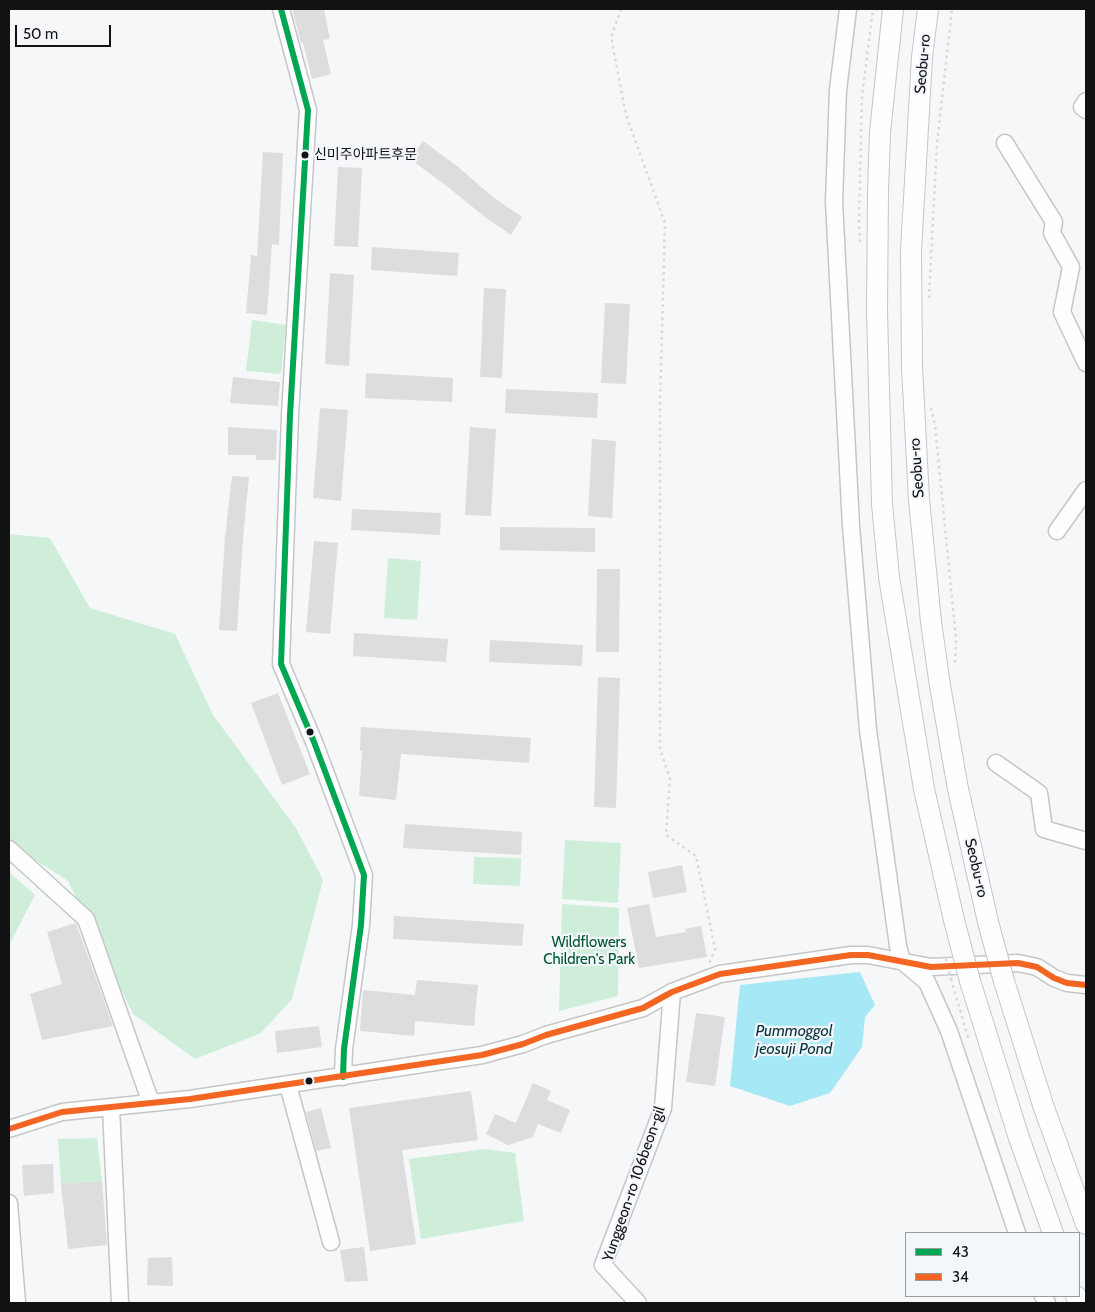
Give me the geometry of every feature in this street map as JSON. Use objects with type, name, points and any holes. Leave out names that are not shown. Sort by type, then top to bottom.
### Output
[{"type":"main road","points":[[893,9],[880,132],[877,301],[882,504],[889,577],[924,789],[954,920],[970,981],[1019,1138],[1054,1232]]},
{"type":"main road","name":"Seobu-ro","points":[[928,9],[922,57],[912,250],[912,367],[925,571],[940,686],[958,789],[988,922],[1004,981],[1043,1105],[1086,1224]]},
{"type":"street","points":[[281,9],[308,110],[290,415],[281,664],[314,742],[364,876],[342,1077]]},
{"type":"street","points":[[848,9],[838,90],[834,202],[851,526],[868,730],[898,946],[902,961],[927,982],[949,1031],[1017,1232]]},
{"type":"street","points":[[1086,101],[1082,107],[1086,110]]},
{"type":"street","points":[[1005,142],[1054,222],[1052,233],[1071,267],[1062,312],[1086,363]]},
{"type":"street","points":[[1057,531],[1086,490]]},
{"type":"street","points":[[996,763],[1039,793],[1044,828],[1086,841]]},
{"type":"street","points":[[9,849],[86,919],[152,1103]]},
{"type":"street","points":[[9,1129],[62,1112],[152,1103],[288,1085],[490,1053],[523,1044],[546,1034],[643,1008],[672,992],[720,974],[851,955],[868,955],[931,967],[1018,963],[1037,967],[1054,978],[1067,983],[1086,985]]},
{"type":"street","name":"Yunggeon-ro 106beon-gil","points":[[638,1303],[603,1265],[663,1108],[672,992]]},
{"type":"street","points":[[288,1085],[331,1242]]},
{"type":"street","points":[[110,1107],[120,1303]]},
{"type":"street","points":[[9,1203],[17,1303]]},
{"type":"path","points":[[622,9],[611,37],[626,115],[666,223],[660,406],[660,749],[670,779],[666,835],[696,856],[715,949],[702,980]]},
{"type":"path","points":[[929,298],[937,144],[952,9]]},
{"type":"path","points":[[930,400],[935,425],[956,639],[955,668]]},
{"type":"green space","points":[[252,320],[286,325],[281,374],[246,371]]},
{"type":"green space","points":[[9,534],[50,538],[90,608],[175,634],[213,715],[296,828],[323,880],[292,999],[261,1033],[195,1059],[133,1014],[68,881],[9,843]]},
{"type":"green space","points":[[388,558],[421,561],[417,620],[384,618]]},
{"type":"green space","points":[[565,840],[621,843],[618,903],[562,899]]},
{"type":"green space","points":[[474,857],[521,858],[520,886],[473,884]]},
{"type":"green space","points":[[9,872],[35,895],[9,945]]},
{"type":"green space","name":"Wildflowers Children's Park","points":[[562,904],[619,908],[618,996],[559,1011]]},
{"type":"green space","points":[[97,1138],[102,1181],[61,1184],[58,1139]]},
{"type":"green space","points":[[486,1149],[515,1153],[524,1221],[421,1239],[409,1159]]},
{"type":"water","name":"Pummoggol jeosuji Pond","points":[[860,972],[875,1005],[865,1017],[862,1047],[830,1093],[790,1106],[730,1086],[740,985]]},
{"type":"building","points":[[292,9],[324,9],[330,39],[323,40],[331,74],[312,79]]},
{"type":"building","points":[[423,141],[457,166],[493,197],[522,217],[511,235],[410,159]]},
{"type":"building","points":[[263,152],[283,153],[279,245],[272,244],[267,315],[246,313],[251,255],[257,256]]},
{"type":"building","points":[[338,167],[362,168],[358,247],[334,246]]},
{"type":"building","points":[[372,247],[459,253],[457,276],[371,270]]},
{"type":"building","points":[[330,273],[354,275],[349,366],[325,364]]},
{"type":"building","points":[[484,288],[506,289],[502,378],[480,377]]},
{"type":"building","points":[[605,303],[630,304],[626,384],[601,383]]},
{"type":"building","points":[[366,373],[453,378],[452,402],[365,398]]},
{"type":"building","points":[[233,377],[280,382],[278,406],[230,403]]},
{"type":"building","points":[[506,389],[598,393],[597,418],[505,413]]},
{"type":"building","points":[[320,408],[348,410],[341,501],[313,498]]},
{"type":"building","points":[[228,427],[277,430],[276,460],[256,460],[256,455],[228,455]]},
{"type":"building","points":[[470,427],[496,429],[491,516],[465,515]]},
{"type":"building","points":[[592,439],[616,441],[612,518],[588,516]]},
{"type":"building","points":[[232,476],[249,477],[237,631],[219,630],[225,537]]},
{"type":"building","points":[[352,509],[441,513],[440,535],[351,530]]},
{"type":"building","points":[[500,527],[595,528],[595,552],[500,550]]},
{"type":"building","points":[[314,541],[338,543],[330,634],[306,632]]},
{"type":"building","points":[[597,569],[620,569],[619,652],[596,652]]},
{"type":"building","points":[[354,633],[448,639],[446,662],[353,656]]},
{"type":"building","points":[[490,640],[583,645],[582,666],[489,662]]},
{"type":"building","points":[[598,677],[620,678],[616,808],[594,807]]},
{"type":"building","points":[[278,693],[310,774],[282,785],[251,703]]},
{"type":"building","points":[[361,727],[531,738],[529,763],[401,754],[396,800],[359,796],[362,751],[360,751]]},
{"type":"building","points":[[405,824],[522,832],[521,855],[403,848]]},
{"type":"building","points":[[682,865],[687,892],[653,898],[648,872]]},
{"type":"building","points":[[649,904],[656,937],[686,932],[685,929],[701,926],[707,957],[639,968],[627,908]]},
{"type":"building","points":[[394,916],[524,924],[522,946],[393,939]]},
{"type":"building","points":[[76,923],[113,1026],[42,1040],[30,994],[62,984],[47,932]]},
{"type":"building","points":[[417,980],[478,985],[474,1026],[415,1021],[414,1036],[360,1031],[363,990],[415,995]]},
{"type":"building","points":[[696,1013],[725,1017],[715,1086],[686,1082]]},
{"type":"building","points":[[319,1026],[322,1047],[277,1053],[275,1031]]},
{"type":"building","points":[[533,1083],[551,1091],[547,1100],[570,1110],[561,1133],[538,1124],[533,1137],[508,1145],[486,1134],[495,1114],[516,1123]]},
{"type":"building","points":[[471,1091],[478,1140],[402,1150],[416,1244],[370,1251],[349,1108]]},
{"type":"building","points":[[321,1108],[331,1148],[316,1151],[306,1112]]},
{"type":"building","points":[[53,1164],[54,1193],[24,1196],[22,1165]]},
{"type":"building","points":[[102,1181],[107,1245],[68,1249],[61,1184]]},
{"type":"building","points":[[364,1247],[368,1281],[345,1282],[340,1250]]},
{"type":"building","points":[[172,1257],[173,1286],[147,1285],[148,1258]]},
{"type":"transit line","name":"43","points":[[281,9],[308,110],[290,415],[281,664],[314,742],[364,875],[361,925],[344,1049],[343,1077]]},
{"type":"transit line","name":"34","points":[[9,1129],[62,1112],[190,1099],[482,1055],[643,1008],[672,992],[720,974],[851,955],[868,955],[931,967],[1018,963],[1037,967],[1054,978],[1067,983],[1086,985]]},
{"type":"place","name":"신미주아파트후문","points":[[305,155]]}]
